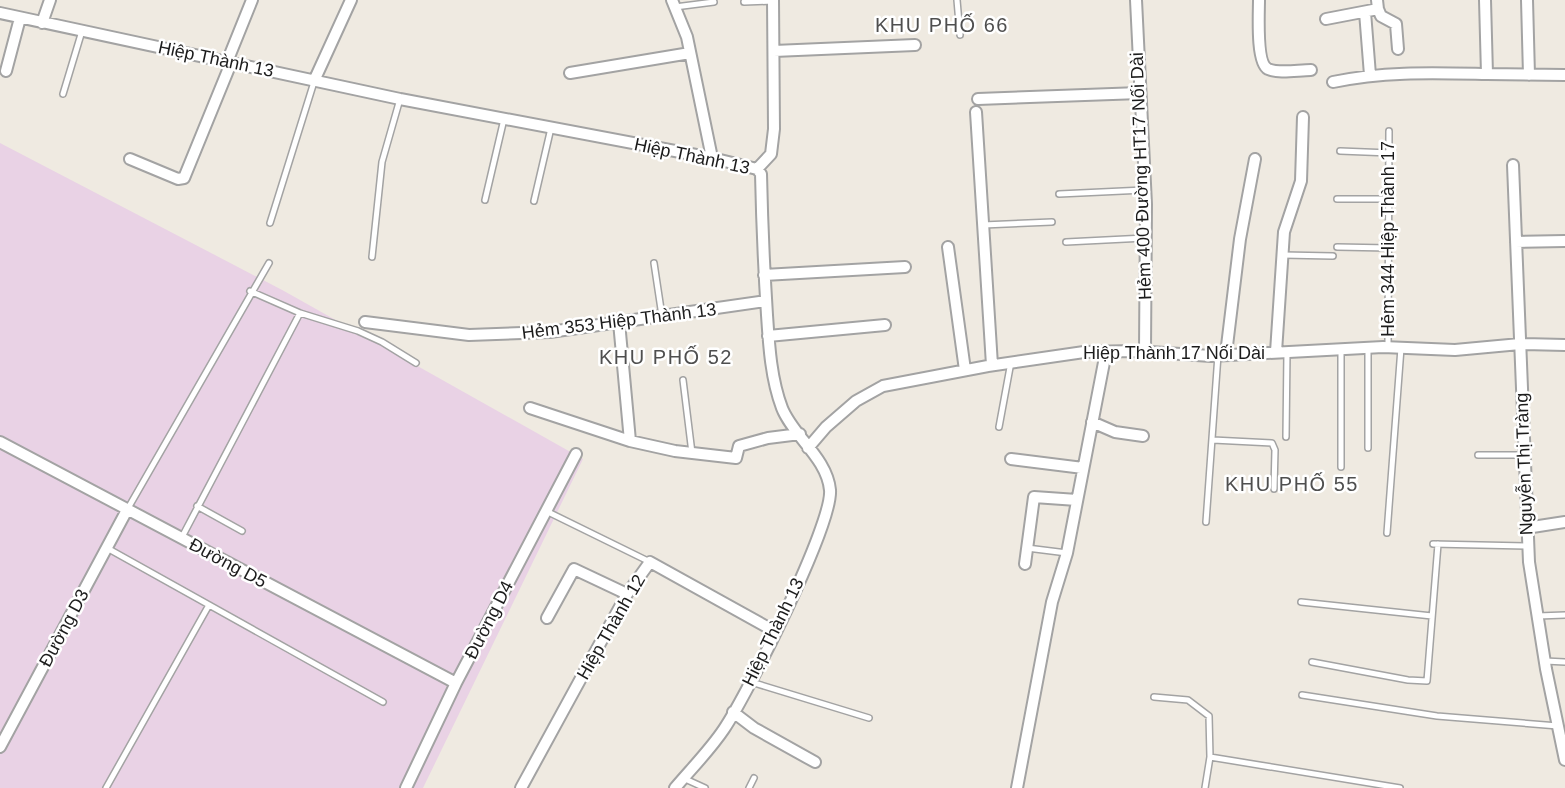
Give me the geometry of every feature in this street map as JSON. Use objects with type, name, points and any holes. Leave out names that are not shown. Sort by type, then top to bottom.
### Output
[{"type":"street","points":[[42,22],[50,0]]},
{"type":"street","points":[[130,159],[178,179],[184,178],[252,0]]},
{"type":"street","points":[[314,81],[351,0]]},
{"type":"street","points":[[757,169],[771,154],[774,129],[774,0]]},
{"type":"street","name":"Hẻm 400 Đường HT17 Nối Dài","points":[[1136,0],[1144,190],[1145,352]]},
{"type":"street","points":[[1259,0],[1260,55],[1264,66],[1270,70],[1311,70]]},
{"type":"street","points":[[1485,0],[1487,74]]},
{"type":"street","points":[[1527,0],[1528,75]]},
{"type":"street","points":[[673,4],[690,53],[712,158]]},
{"type":"street","points":[[1326,19],[1365,12],[1377,5],[1381,16],[1396,24],[1398,49]]},
{"type":"street","points":[[1365,12],[1370,75]]},
{"type":"street","name":"Hiệp Thành 13","points":[[0,14],[400,99],[712,158],[757,169],[760,174],[768,336],[775,385],[783,411],[800,434],[828,482],[829,504],[776,632],[750,682],[724,729],[675,788]]},
{"type":"street","points":[[6,72],[20,18]]},
{"type":"street","points":[[774,51],[915,45]]},
{"type":"street","points":[[570,73],[690,53]]},
{"type":"street","points":[[1333,82],[1370,75],[1409,72],[1565,75]]},
{"type":"street","points":[[978,99],[1140,93]]},
{"type":"street","points":[[976,112],[981,225],[992,365]]},
{"type":"street","points":[[1282,352],[1284,232],[1301,181],[1304,117]]},
{"type":"street","points":[[1222,355],[1255,159]]},
{"type":"street","name":"Nguyễn Thị Tràng","points":[[1513,165],[1526,528],[1545,661],[1565,760]]},
{"type":"street","points":[[1516,242],[1565,241]]},
{"type":"street","points":[[948,247],[965,370]]},
{"type":"street","points":[[764,275],[905,267]]},
{"type":"street","name":"Hẻm 353 Hiệp Thành 13","points":[[365,322],[469,335],[550,332],[766,301]]},
{"type":"street","points":[[620,322],[630,441]]},
{"type":"street","points":[[768,336],[885,324]]},
{"type":"street","name":"Hiệp Thành 17 Nối Dài","points":[[808,448],[826,427],[855,400],[883,386],[992,365],[1084,352],[1222,355],[1388,347],[1455,350],[1520,344],[1565,345]]},
{"type":"street","points":[[1017,788],[1052,602],[1067,553],[1106,352]]},
{"type":"street","points":[[530,408],[630,441],[693,453],[736,458],[739,446],[768,438],[800,434]]},
{"type":"street","points":[[1092,422],[1115,432],[1143,436]]},
{"type":"street","name":"Đường D5","points":[[0,442],[456,683]]},
{"type":"street","name":"Đường D4","points":[[406,788],[456,683],[576,454]]},
{"type":"street","points":[[1011,459],[1083,468]]},
{"type":"street","points":[[1025,564],[1034,497],[1077,500]]},
{"type":"street","name":"Đường D3","points":[[0,747],[127,510]]},
{"type":"street","points":[[1526,528],[1565,522]]},
{"type":"street","name":"Hiệp Thành 12","points":[[521,788],[627,594],[650,562],[776,632]]},
{"type":"street","points":[[547,618],[574,569],[627,594]]},
{"type":"street","points":[[733,712],[754,728],[815,762]]},
{"type":"lane","points":[[744,2],[774,0]]},
{"type":"lane","points":[[957,0],[960,35]]},
{"type":"lane","points":[[673,4],[714,2]]},
{"type":"lane","points":[[63,94],[82,31]]},
{"type":"lane","points":[[270,223],[314,81]]},
{"type":"lane","points":[[372,257],[382,162],[400,99]]},
{"type":"lane","points":[[485,200],[504,119]]},
{"type":"lane","points":[[534,201],[551,128]]},
{"type":"lane","name":"Hẻm 344 Hiệp Thành 17","points":[[1388,347],[1389,131]]},
{"type":"lane","points":[[1340,151],[1389,153]]},
{"type":"lane","points":[[1059,194],[1144,190]]},
{"type":"lane","points":[[1337,199],[1389,199]]},
{"type":"lane","points":[[981,225],[1052,222]]},
{"type":"lane","points":[[1065,242],[1145,238]]},
{"type":"lane","points":[[1337,248],[1389,248]]},
{"type":"lane","points":[[1283,255],[1332,256]]},
{"type":"lane","points":[[127,510],[250,291],[269,263]]},
{"type":"lane","points":[[654,264],[662,316]]},
{"type":"lane","points":[[250,291],[300,313],[358,331],[382,342],[416,363]]},
{"type":"lane","points":[[181,538],[300,313]]},
{"type":"lane","points":[[1368,348],[1368,448]]},
{"type":"lane","points":[[1387,533],[1401,348]]},
{"type":"lane","points":[[1341,349],[1341,467]]},
{"type":"lane","points":[[1282,352],[1286,437]]},
{"type":"lane","points":[[1206,522],[1222,355]]},
{"type":"lane","points":[[999,427],[1011,362]]},
{"type":"lane","points":[[683,380],[693,453]]},
{"type":"lane","points":[[1213,440],[1272,442],[1275,447],[1274,489]]},
{"type":"lane","points":[[1478,455],[1524,455]]},
{"type":"lane","points":[[197,506],[242,531]]},
{"type":"lane","points":[[546,511],[650,562]]},
{"type":"lane","points":[[1312,662],[1408,680],[1427,681],[1436,544],[1528,546]]},
{"type":"lane","points":[[107,548],[383,702]]},
{"type":"lane","points":[[1027,548],[1067,553]]},
{"type":"lane","points":[[1301,602],[1432,616]]},
{"type":"lane","points":[[106,788],[209,605]]},
{"type":"lane","points":[[1538,616],[1565,615]]},
{"type":"lane","points":[[1545,661],[1565,662]]},
{"type":"lane","points":[[750,682],[869,718]]},
{"type":"lane","points":[[1302,694],[1437,717],[1558,726]]},
{"type":"lane","points":[[1154,697],[1188,700],[1209,716],[1210,758],[1205,788]]},
{"type":"lane","points":[[1210,758],[1400,788]]},
{"type":"lane","points":[[683,778],[705,788]]},
{"type":"lane","points":[[749,788],[754,778]]},
{"type":"shaded area","points":[[0,143],[284,291],[583,459],[423,788],[0,788]]},
{"type":"district","name":"KHU PHỐ 66","points":[[942,25]]},
{"type":"district","name":"KHU PHỐ 52","points":[[666,357]]},
{"type":"district","name":"KHU PHỐ 55","points":[[1292,484]]}]
